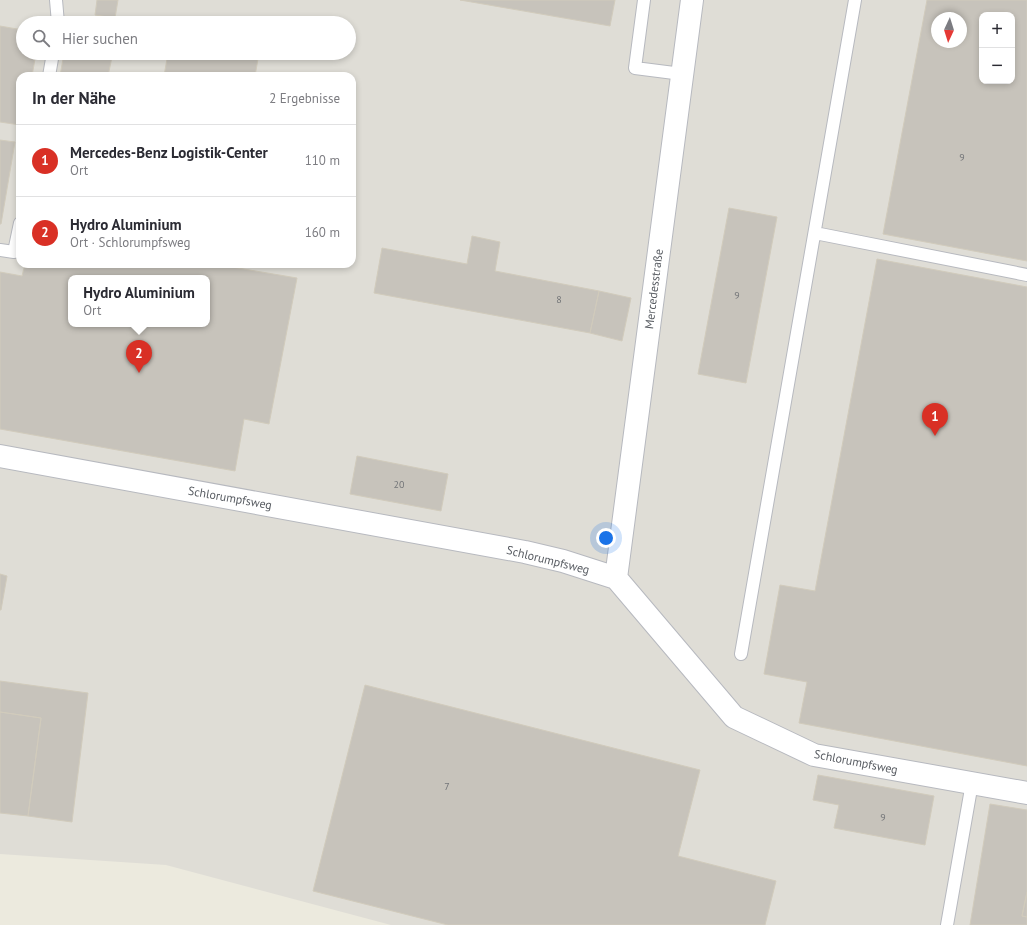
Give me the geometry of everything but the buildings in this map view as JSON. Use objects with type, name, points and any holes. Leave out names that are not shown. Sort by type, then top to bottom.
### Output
[{"type":"street","name":"Mercedesstraße","points":[[616,578],[692,0]]},
{"type":"street","name":"Schlorumpfsweg","points":[[0,456],[525,552],[563,561],[616,578],[734,717],[814,755],[1027,793]]},
{"type":"lane","points":[[56,0],[57,16]]},
{"type":"lane","points":[[644,0],[635,68],[682,74]]},
{"type":"lane","points":[[741,654],[856,0]]},
{"type":"lane","points":[[49,72],[51,60]]},
{"type":"lane","points":[[815,233],[1027,275]]},
{"type":"lane","points":[[0,250],[14,252],[16,242]]},
{"type":"lane","points":[[946,925],[972,783]]},
{"type":"shaded area","points":[[0,0],[1027,0],[1027,925],[391,925],[166,865],[0,854]]},
{"type":"place","name":"Hydro Aluminium","points":[[139,373]]},
{"type":"place","name":"Mercedes-Benz Logistik-Center","points":[[935,436]]}]
